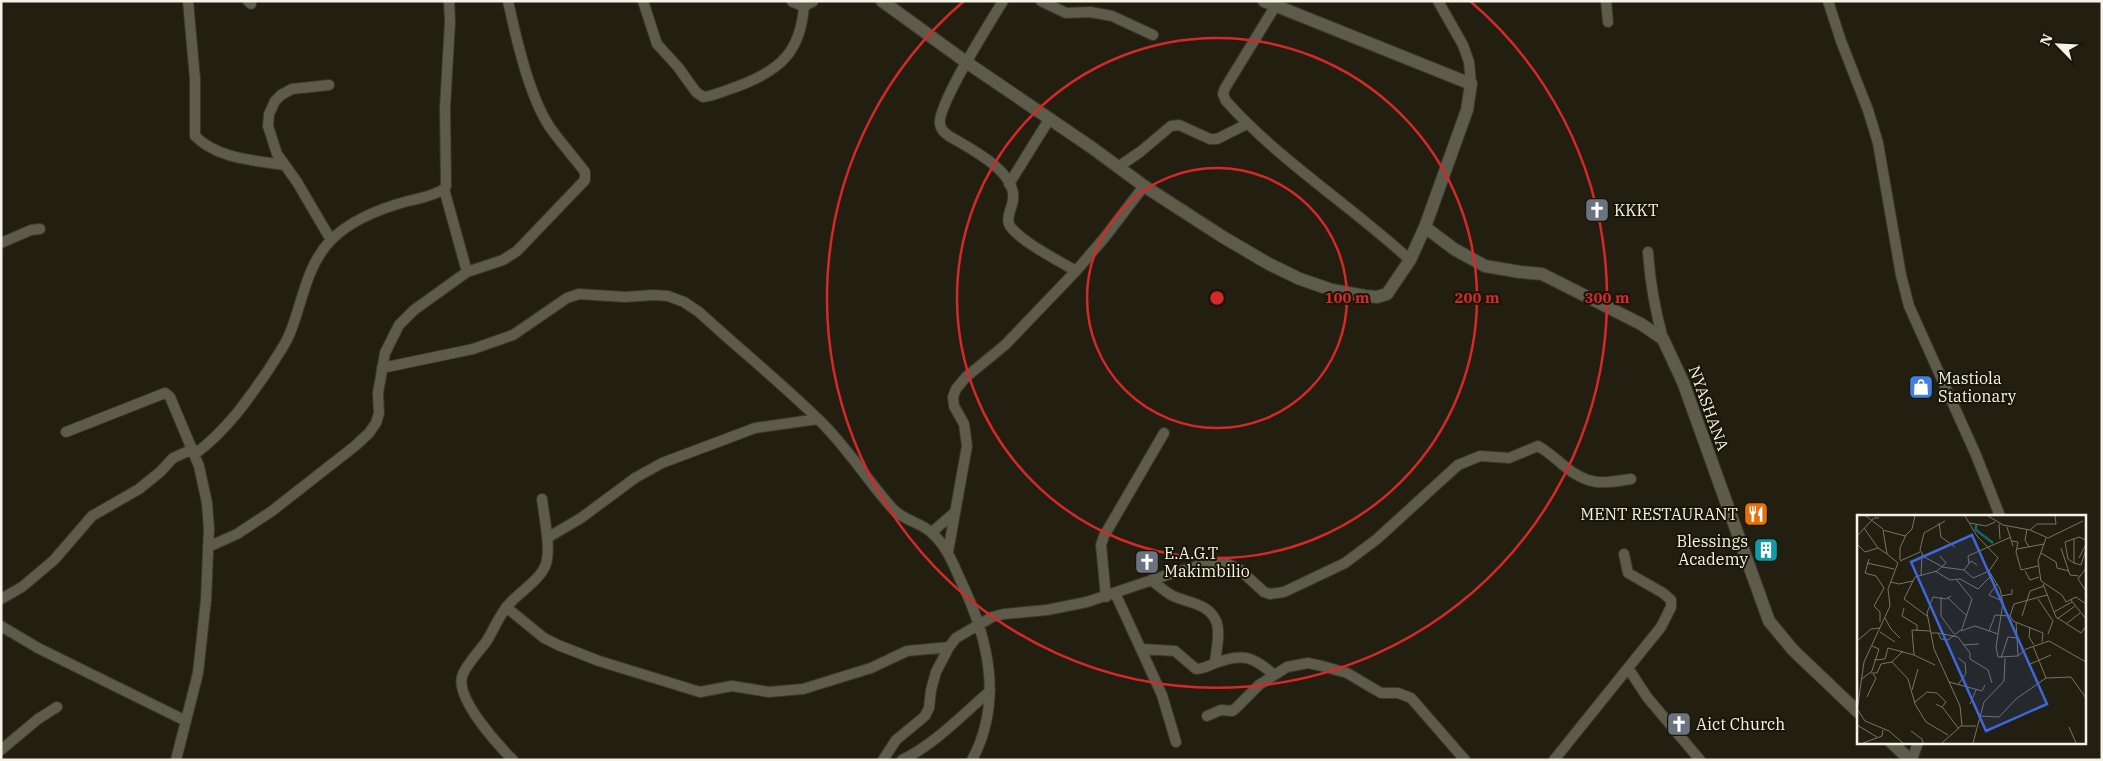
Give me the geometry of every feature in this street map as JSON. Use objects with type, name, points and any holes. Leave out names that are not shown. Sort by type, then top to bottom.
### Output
[{"type":"street","points":[[188,1],[196,79],[195,136],[208,148],[224,154],[284,165]]},
{"type":"street","points":[[449,1],[450,22],[445,107],[446,186],[444,189],[466,272]]},
{"type":"street","points":[[208,547],[237,534],[272,511],[369,433],[376,423],[379,413],[378,393],[382,368],[390,340],[399,325],[414,310],[466,272],[504,260],[517,251],[585,180],[585,172],[548,125],[540,109],[525,67],[508,1]]},
{"type":"street","points":[[644,1],[657,44],[678,67],[696,92],[703,97],[739,86],[776,68],[787,58],[803,24],[803,3]]},
{"type":"street","points":[[882,1],[1144,186],[1222,237],[1300,279],[1332,290],[1365,296],[1388,294],[1410,260],[1425,227],[1467,110],[1471,84],[1469,62],[1463,45],[1438,1]]},
{"type":"street","points":[[1003,1],[966,62],[945,104],[940,125],[949,136],[989,160],[1003,174],[1013,195],[1008,221],[1010,226],[1021,236],[1076,271]]},
{"type":"street","points":[[1041,1],[1066,13],[1090,12],[1112,16],[1153,35]]},
{"type":"street","points":[[1606,1],[1608,22]]},
{"type":"street","points":[[1828,1],[1878,143],[1901,275],[1909,306],[1976,455],[2000,515]]},
{"type":"street","points":[[1410,260],[1379,232],[1268,144],[1246,124],[1226,101],[1223,94],[1225,88],[1270,3],[1394,55],[1471,84]]},
{"type":"street","points":[[330,85],[292,89],[281,95],[275,101],[269,114],[268,126],[270,138],[284,165],[297,182],[331,240]]},
{"type":"street","points":[[1009,184],[1050,118]]},
{"type":"street","points":[[1118,166],[1140,152],[1171,126],[1179,125],[1210,139],[1217,139],[1246,124]]},
{"type":"street","points":[[948,552],[967,446],[964,424],[954,406],[953,397],[956,388],[966,377],[1005,345],[1076,271],[1144,186]]},
{"type":"street","points":[[1,599],[22,587],[54,560],[92,516],[139,489],[160,472],[173,458],[194,451],[209,443],[240,411],[281,350],[290,333],[312,268],[331,240],[361,219],[385,207],[444,189]]},
{"type":"street","points":[[1425,227],[1454,249],[1485,266],[1542,274],[1634,320],[1663,339]]},
{"type":"street","points":[[1,243],[31,230],[40,229]]},
{"type":"street","points":[[1648,252],[1650,283],[1663,339]]},
{"type":"street","points":[[382,368],[473,349],[505,338],[529,325],[567,298],[579,294],[625,297],[668,296],[684,302],[699,312],[818,419],[849,454],[892,509],[904,518],[932,532],[948,552],[980,624],[988,660],[990,691],[984,729],[972,760]]},
{"type":"street","name":"NYASHANA","points":[[1663,339],[1683,382],[1770,621],[1793,650],[1857,711]]},
{"type":"street","points":[[66,432],[165,393],[170,397],[194,451],[207,503],[206,600],[198,673],[176,760]]},
{"type":"street","points":[[547,538],[581,518],[635,478],[662,463],[755,428],[818,419]]},
{"type":"street","points":[[1164,433],[1104,536],[1101,545],[1110,595],[1142,649],[1162,696],[1176,742]]},
{"type":"street","points":[[883,760],[896,740],[925,716],[929,708],[936,672],[949,647],[956,638],[992,617],[1047,610],[1110,595],[1204,564],[1228,564],[1239,569],[1264,592],[1270,594],[1284,592],[1345,563],[1377,540],[1458,464],[1480,456],[1509,458],[1538,446],[1567,468],[1586,480],[1597,484],[1631,479]]},
{"type":"street","points":[[513,760],[498,744],[468,701],[462,687],[461,678],[464,671],[488,639],[506,607],[540,574],[546,563],[547,538],[542,499]]},
{"type":"street","points":[[932,532],[954,513]]},
{"type":"street","points":[[1554,760],[1660,627],[1671,606],[1671,600],[1663,593],[1628,572],[1624,554]]},
{"type":"street","points":[[1151,580],[1171,595],[1196,603],[1212,616],[1217,625],[1215,663]]},
{"type":"street","points":[[506,607],[544,638],[558,645],[599,661],[700,692],[732,686],[770,692],[803,689],[871,668],[907,652],[949,647]]},
{"type":"street","points":[[1,626],[30,643],[186,721]]},
{"type":"street","points":[[1142,649],[1175,651],[1196,669],[1228,659],[1251,658],[1259,662],[1274,675]]},
{"type":"street","points":[[1207,716],[1221,710],[1232,711],[1260,685],[1274,675],[1287,667],[1308,663],[1347,673],[1381,693],[1405,695],[1417,704],[1465,760]]},
{"type":"street","points":[[1628,668],[1647,697],[1700,760]]},
{"type":"street","points":[[902,760],[930,742],[990,691]]},
{"type":"street","points":[[1,750],[57,707]]},
{"type":"street","points":[[1893,744],[1911,760],[1917,744]]},
{"type":"place","name":"KKKT","points":[[1597,210]]},
{"type":"place","name":"Mastiola Stationary","points":[[1921,387]]},
{"type":"place","name":"MENT RESTAURANT","points":[[1756,514]]},
{"type":"place","name":"Blessings Academy","points":[[1766,550]]},
{"type":"place","name":"E.A.G.T Makimbilio","points":[[1147,562]]},
{"type":"place","name":"Aict Church","points":[[1679,724]]}]
